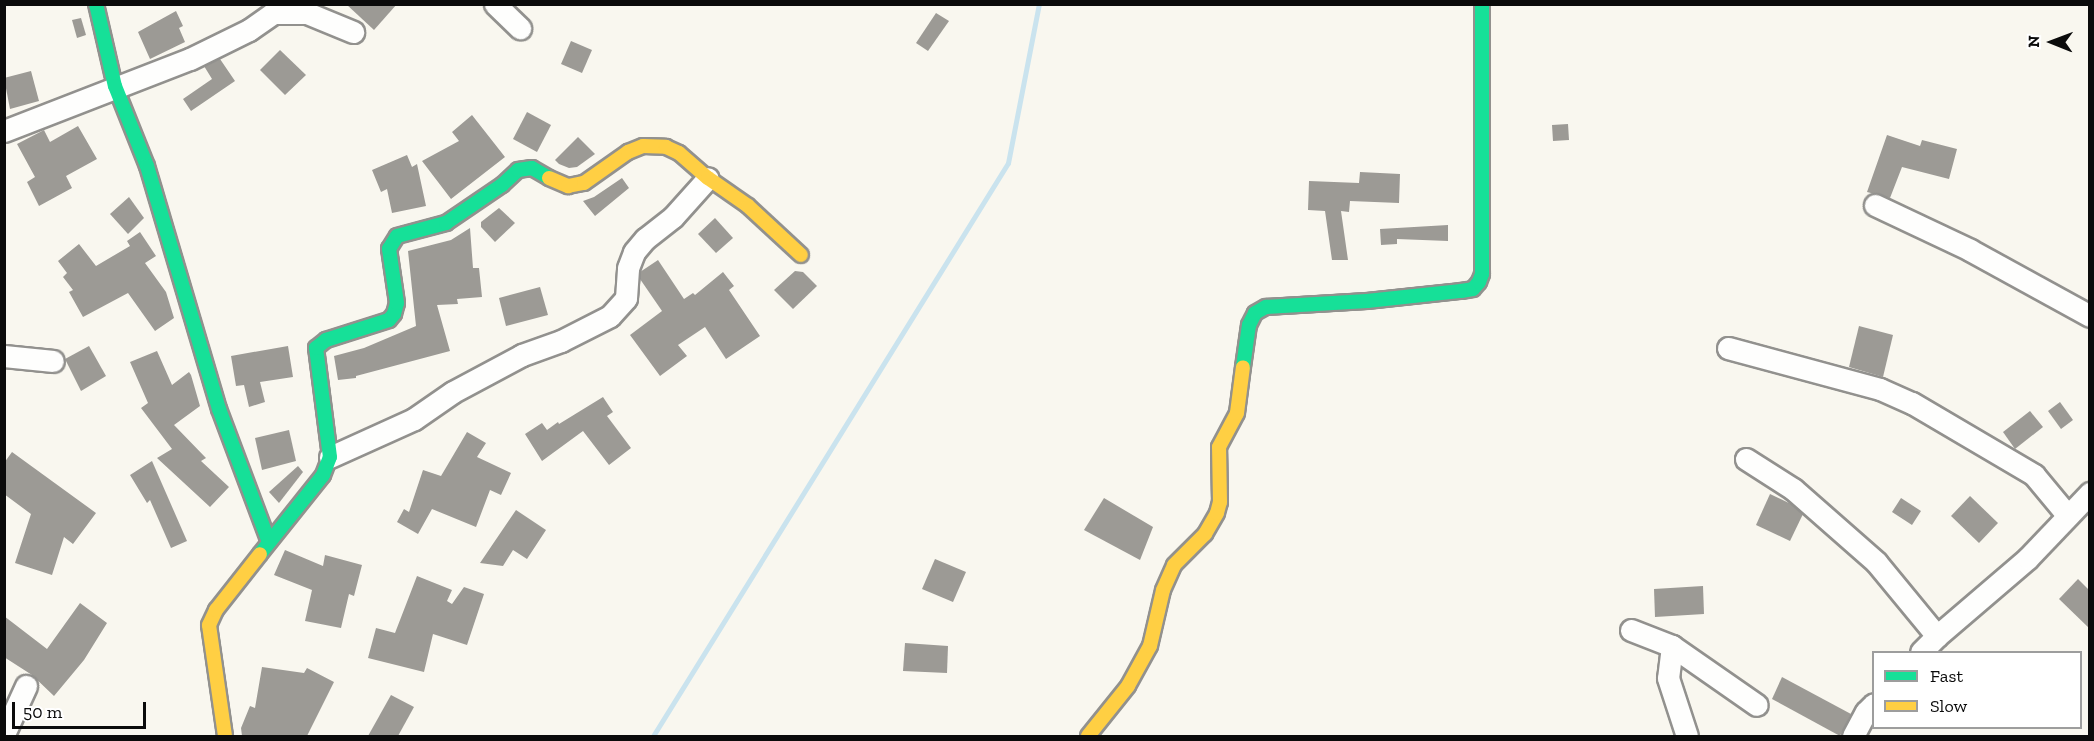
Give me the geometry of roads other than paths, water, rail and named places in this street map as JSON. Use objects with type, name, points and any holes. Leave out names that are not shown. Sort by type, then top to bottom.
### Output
[{"type":"street","points":[[96,4],[115,86],[147,166],[226,430],[269,542]]},
{"type":"street","points":[[495,4],[520,28]]},
{"type":"street","points":[[1088,736],[1128,686],[1145,654],[1156,629],[1162,590],[1174,565],[1205,534],[1216,513],[1220,502],[1220,447],[1237,413],[1249,325],[1255,313],[1266,307],[1367,301],[1461,291],[1473,289],[1479,282],[1482,274],[1482,4]]},
{"type":"street","points":[[4,131],[115,86],[190,59],[249,30],[269,9],[307,13],[353,32]]},
{"type":"street","points":[[225,736],[209,625],[216,610],[323,475],[330,457],[316,348],[326,340],[358,332],[389,320],[394,314],[397,303],[389,249],[397,236],[446,223],[502,185],[518,170],[532,168],[557,183],[568,186],[584,183],[628,152],[643,146],[666,147],[679,153],[708,178],[748,206],[801,255]]},
{"type":"street","points":[[330,457],[414,418],[453,392],[522,355],[561,341],[610,316],[626,298],[628,268],[634,252],[645,239],[673,218],[708,178]]},
{"type":"street","points":[[1875,205],[1970,250],[2090,316]]},
{"type":"street","points":[[1728,348],[1880,389],[1912,403],[2034,475],[2068,516]]},
{"type":"street","points":[[4,356],[53,362]]},
{"type":"street","points":[[1746,459],[1793,489],[1876,562],[1936,636]]},
{"type":"street","points":[[1922,651],[1936,636],[2028,558],[2090,493]]},
{"type":"street","points":[[1631,630],[1672,646],[1757,705]]},
{"type":"street","points":[[1672,646],[1668,678],[1687,736]]},
{"type":"street","points":[[4,734],[26,686]]},
{"type":"street","points":[[1852,736],[1872,706]]},
{"type":"waterway","points":[[653,736],[1008,163],[1039,4]]}]
